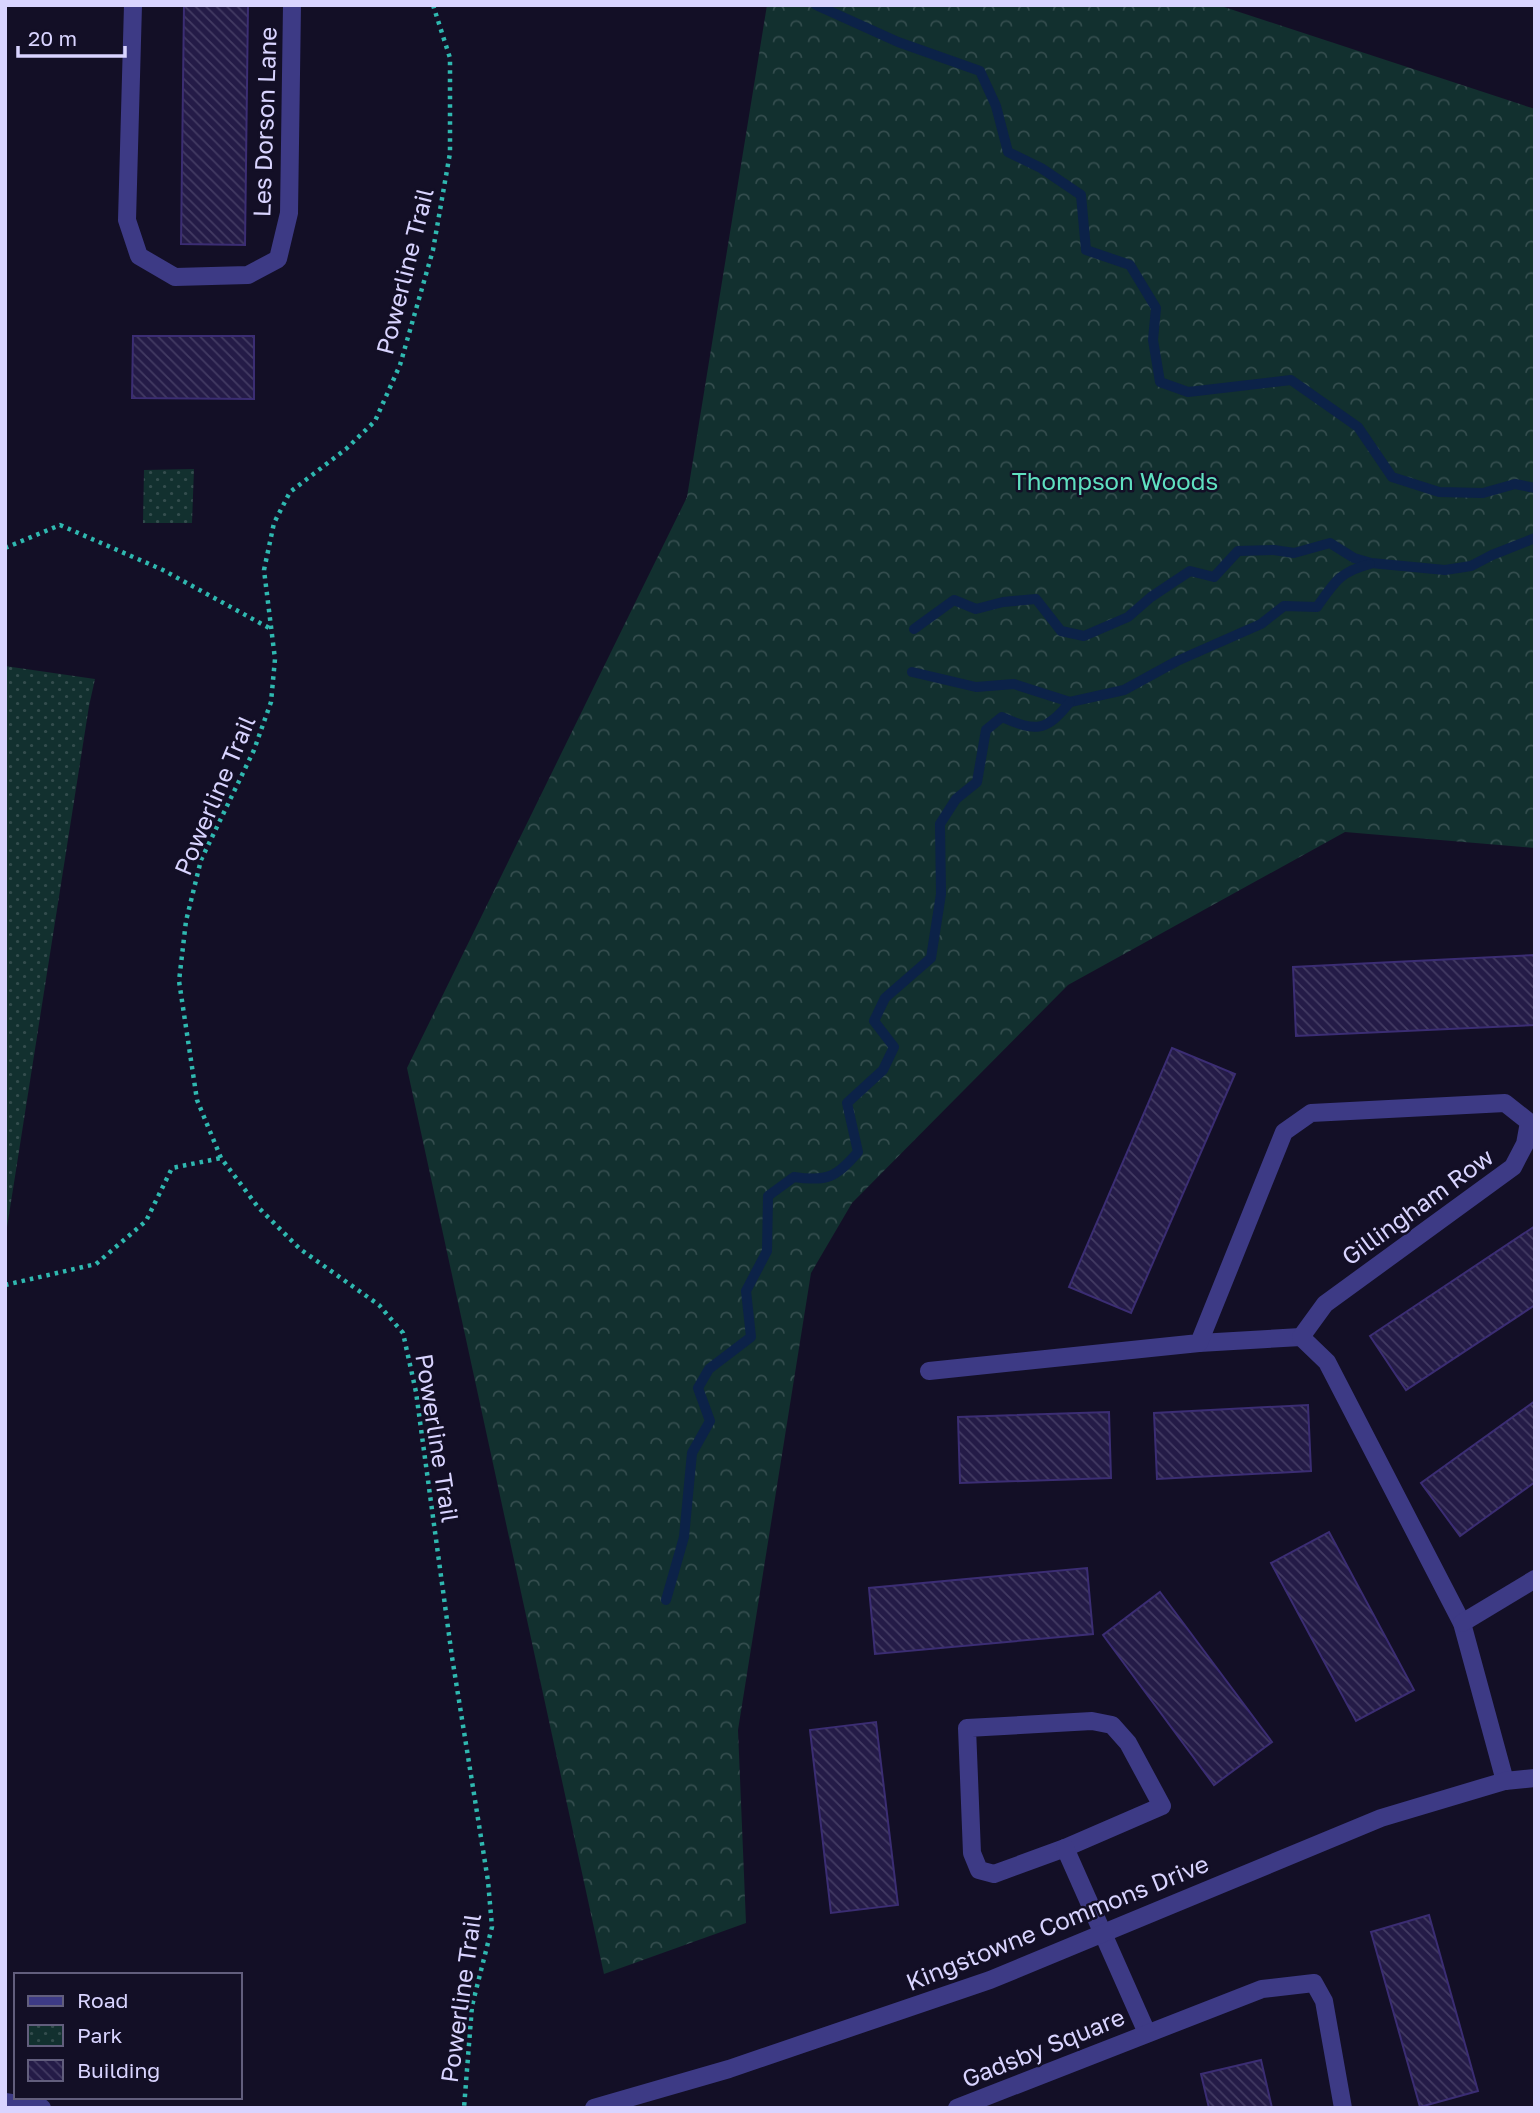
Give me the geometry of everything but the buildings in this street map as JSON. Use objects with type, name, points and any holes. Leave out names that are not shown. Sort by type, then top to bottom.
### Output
[{"type":"street","name":"Les Dorson Lane","points":[[133,5],[127,220],[139,256],[175,277],[248,275],[278,259],[289,213],[292,5]]},
{"type":"street","name":"Gillingham Row","points":[[1199,1343],[1284,1132],[1311,1113],[1505,1103],[1529,1122],[1525,1144],[1513,1167],[1325,1304],[1301,1337]]},
{"type":"street","points":[[929,1371],[1199,1343],[1301,1337],[1327,1362],[1462,1623],[1505,1781]]},
{"type":"street","points":[[1462,1623],[1535,1579]]},
{"type":"street","points":[[1092,1721],[1112,1725],[1128,1743],[1162,1806],[1065,1848],[994,1874],[979,1870],[972,1853],[967,1728],[1092,1721]]},
{"type":"street","name":"Kingstowne Commons Drive","points":[[594,2108],[729,2069],[976,1985],[1381,1818],[1505,1781],[1535,1778]]},
{"type":"street","name":"Gadsby Square","points":[[1065,1848],[1147,2033]]},
{"type":"street","name":"Gadsby Square","points":[[957,2108],[1262,1989],[1314,1983],[1324,2001],[1343,2108]]},
{"type":"street","points":[[5,2102],[42,2108]]},
{"type":"path","name":"Powerline Trail","points":[[433,5],[450,58],[450,153],[433,250],[400,365],[374,421],[346,449],[290,492],[274,523],[264,570],[275,659],[271,702],[254,750],[201,860],[186,921],[179,981],[197,1100],[221,1158],[258,1207],[300,1249],[379,1305],[403,1333],[416,1392],[492,1927],[472,2006],[464,2108]]},
{"type":"path","points":[[5,548],[60,525],[163,570],[271,629]]},
{"type":"path","points":[[5,1285],[96,1264],[146,1221],[172,1168],[221,1158]]},
{"type":"green space","name":"Thompson Woods","points":[[767,5],[1218,5],[1535,109],[1535,848],[1345,832],[1068,985],[852,1203],[811,1273],[738,1730],[746,1923],[604,1974],[407,1068],[687,497]]},
{"type":"green space","points":[[194,469],[192,523],[143,523],[144,470]]},
{"type":"green space","points":[[5,666],[95,679],[5,1240]]},
{"type":"waterway","points":[[816,5],[898,42],[980,71],[996,106],[1008,152],[1041,168],[1081,195],[1086,250],[1130,265],[1156,308],[1153,340],[1160,382],[1188,392],[1291,380],[1358,427],[1392,477],[1439,492],[1483,493],[1515,484],[1535,488]]},
{"type":"waterway","points":[[914,629],[954,600],[976,609],[1003,602],[1036,599],[1061,631],[1084,636],[1128,617],[1151,597],[1190,571],[1214,577],[1238,551],[1274,550],[1294,553],[1330,543],[1354,558],[1371,563],[1445,570],[1471,566],[1535,538]]},
{"type":"waterway","points":[[912,672],[976,687],[1014,684],[1070,702],[1124,690],[1177,661],[1261,624],[1284,606],[1317,607],[1344,575],[1370,564]]},
{"type":"waterway","points":[[666,1600],[684,1537],[692,1453],[710,1421],[698,1388],[709,1369],[751,1337],[746,1291],[767,1251],[768,1196],[794,1177],[815,1179],[831,1176],[858,1152],[847,1103],[883,1070],[894,1047],[874,1021],[885,998],[931,958],[941,894],[940,824],[956,799],[977,782],[986,730],[1002,717],[1032,727],[1047,724],[1070,702]]}]
